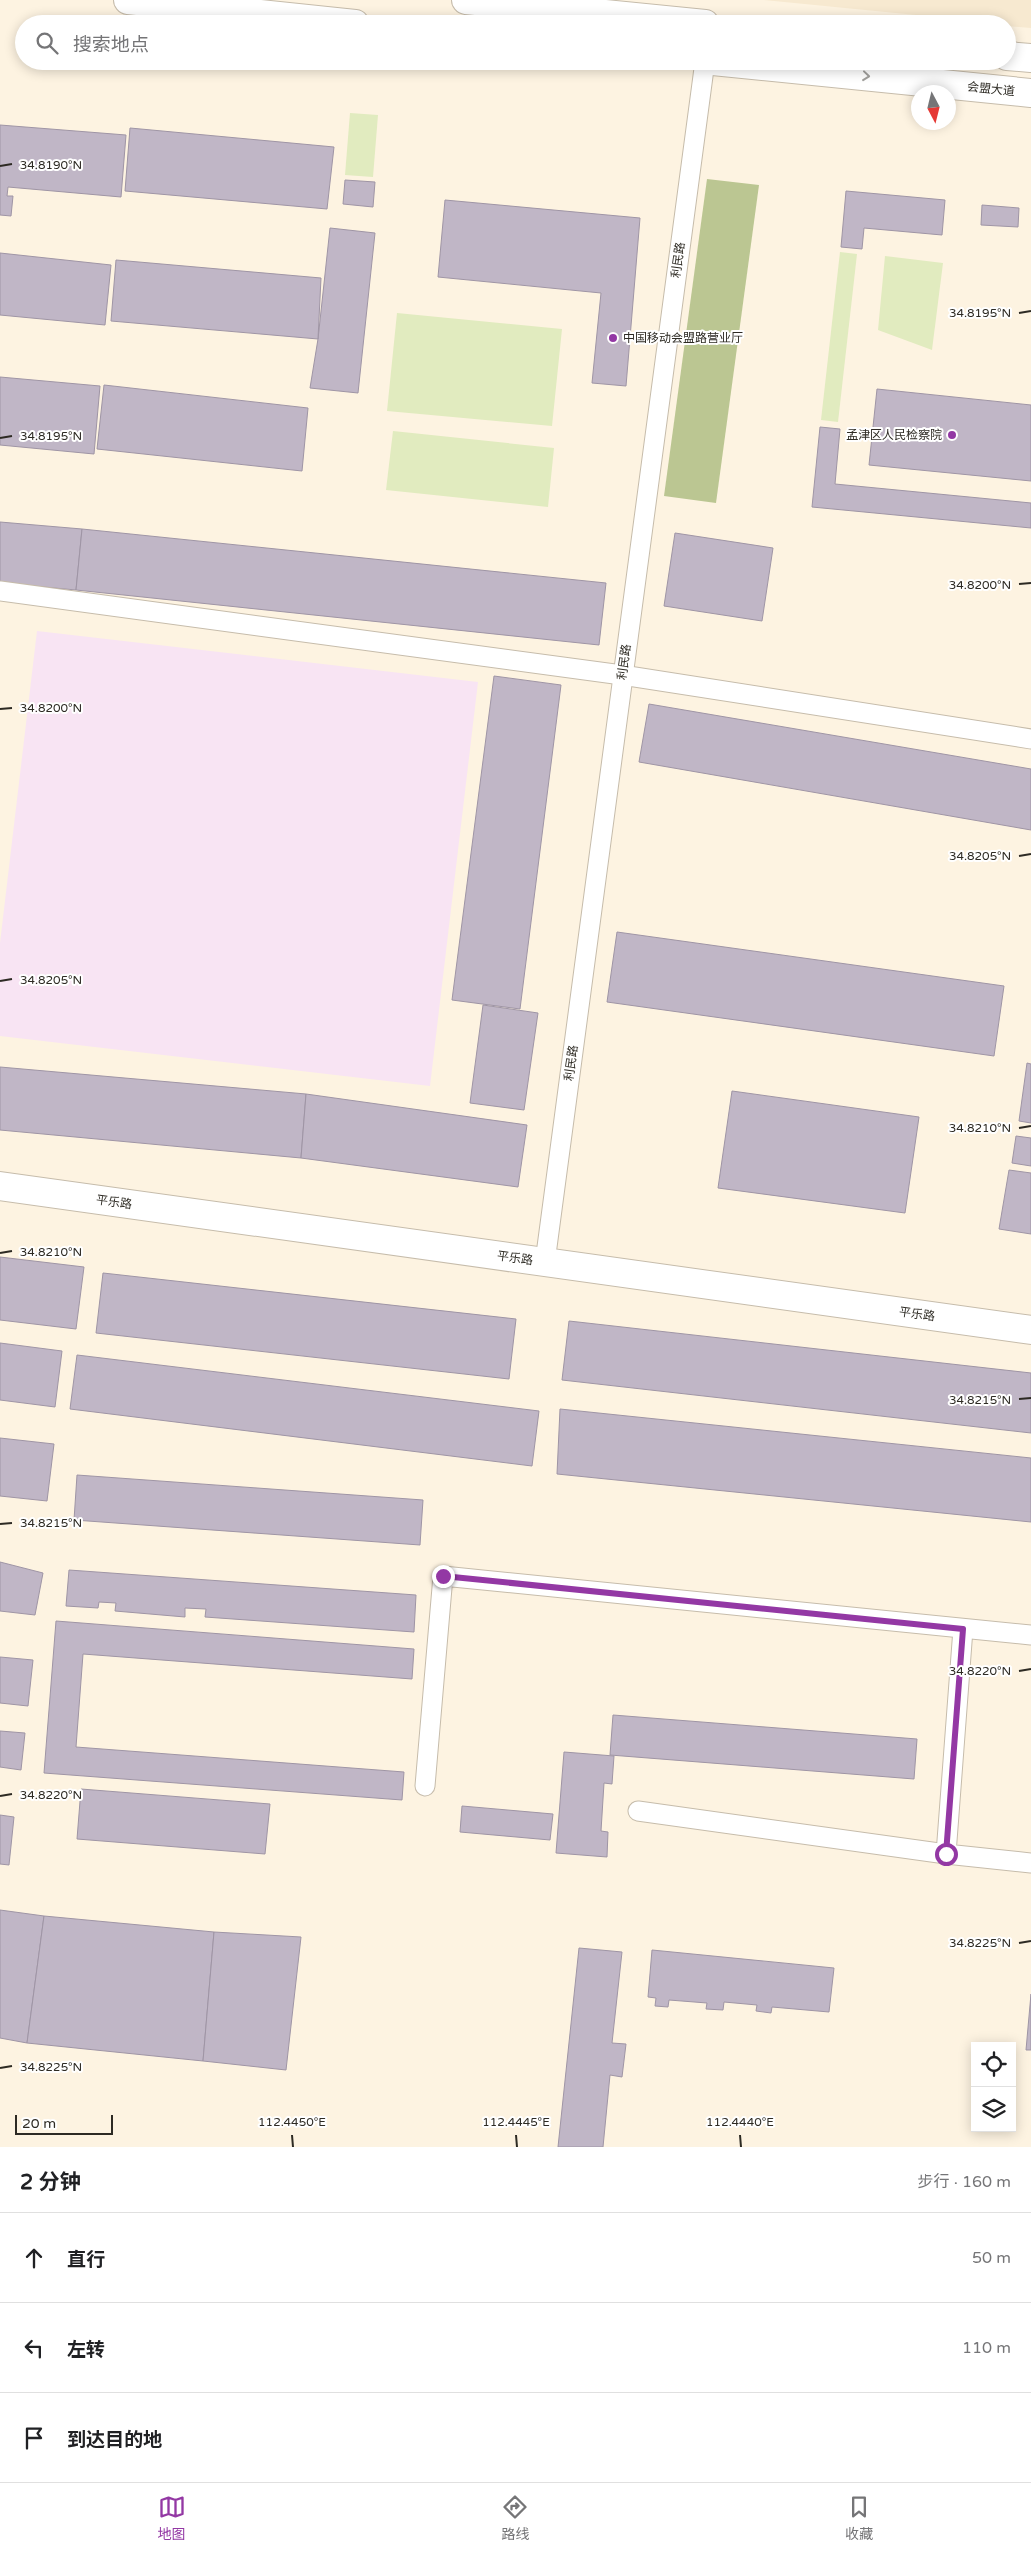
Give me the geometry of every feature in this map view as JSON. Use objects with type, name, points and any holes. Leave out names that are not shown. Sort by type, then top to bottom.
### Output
[{"type":"street","points":[[128,0],[270,15]]},
{"type":"street","points":[[466,0],[615,15]]},
{"type":"street","points":[[1016,57],[1031,58]]},
{"type":"street","name":"会盟大道","points":[[802,70],[1031,93]]},
{"type":"street","name":"平乐路","points":[[0,1186],[1031,1330]]},
{"type":"lane","name":"利民路","points":[[545,1262],[704,70]]},
{"type":"lane","points":[[0,591],[622,675],[1031,739]]},
{"type":"lane","points":[[426,1786],[443,1576],[1031,1635]]},
{"type":"lane","points":[[946,1854],[963,1629]]},
{"type":"lane","points":[[638,1811],[946,1854],[1031,1863]]},
{"type":"shaded area","points":[[764,0],[1031,0],[1031,28],[1016,27],[1016,15],[916,15]]},
{"type":"shaded area","points":[[37,631],[478,682],[430,1086],[0,1036],[0,943]]},
{"type":"green space","points":[[350,113],[378,115],[373,177],[345,175]]},
{"type":"green space","points":[[707,179],[759,185],[716,503],[664,496]]},
{"type":"green space","points":[[840,252],[857,254],[838,422],[821,420]]},
{"type":"green space","points":[[885,256],[943,263],[932,350],[878,330]]},
{"type":"green space","points":[[397,313],[562,329],[552,426],[387,411]]},
{"type":"green space","points":[[393,431],[554,448],[548,507],[386,490]]},
{"type":"building","points":[[0,125],[126,135],[121,197],[8,187],[7,196],[13,196],[11,216],[0,215]]},
{"type":"building","points":[[130,128],[334,147],[327,209],[125,191]]},
{"type":"building","points":[[345,180],[375,182],[373,207],[343,204]]},
{"type":"building","points":[[846,191],[945,200],[942,235],[864,228],[862,249],[841,247]]},
{"type":"building","name":"中国移动会盟路营业厅","points":[[445,200],[640,218],[626,386],[592,383],[601,293],[438,277]]},
{"type":"building","points":[[982,205],[1019,208],[1018,227],[981,225]]},
{"type":"building","points":[[330,228],[375,233],[358,393],[310,388],[318,339]]},
{"type":"building","points":[[0,253],[111,265],[105,325],[0,315]]},
{"type":"building","points":[[116,260],[321,278],[318,339],[111,321]]},
{"type":"building","points":[[0,377],[100,386],[94,454],[0,445]]},
{"type":"building","points":[[104,385],[308,408],[302,471],[97,449]]},
{"type":"building","name":"孟津区人民检察院","points":[[877,389],[1031,405],[1031,481],[869,465]]},
{"type":"building","points":[[820,427],[840,429],[835,484],[1031,503],[1031,528],[812,507]]},
{"type":"building","points":[[0,522],[82,529],[76,590],[0,583]]},
{"type":"building","points":[[82,529],[606,583],[599,645],[76,590]]},
{"type":"building","points":[[675,533],[773,548],[762,621],[664,606]]},
{"type":"building","points":[[494,676],[561,685],[520,1009],[452,1000]]},
{"type":"building","points":[[649,704],[1031,769],[1031,830],[639,762]]},
{"type":"building","points":[[617,932],[1004,986],[994,1056],[607,1002]]},
{"type":"building","points":[[483,1005],[538,1013],[524,1110],[470,1103]]},
{"type":"building","points":[[1027,1063],[1031,1064],[1031,1123],[1019,1121]]},
{"type":"building","points":[[0,1067],[306,1094],[301,1158],[0,1130]]},
{"type":"building","points":[[732,1091],[919,1117],[905,1213],[718,1188]]},
{"type":"building","points":[[306,1094],[527,1125],[518,1187],[301,1158]]},
{"type":"building","points":[[1016,1136],[1031,1138],[1031,1166],[1012,1163]]},
{"type":"building","points":[[1009,1170],[1031,1173],[1031,1234],[999,1229]]},
{"type":"building","points":[[0,1257],[84,1267],[76,1329],[0,1320]]},
{"type":"building","points":[[103,1273],[516,1319],[509,1379],[96,1333]]},
{"type":"building","points":[[569,1321],[1031,1373],[1031,1433],[562,1380]]},
{"type":"building","points":[[0,1343],[62,1351],[55,1407],[0,1400]]},
{"type":"building","points":[[77,1355],[539,1411],[532,1466],[70,1409]]},
{"type":"building","points":[[560,1409],[1031,1458],[1031,1522],[557,1474]]},
{"type":"building","points":[[0,1438],[54,1444],[47,1501],[0,1496]]},
{"type":"building","points":[[77,1475],[423,1500],[420,1545],[74,1520]]},
{"type":"building","points":[[0,1562],[43,1573],[35,1615],[0,1611]]},
{"type":"building","points":[[69,1570],[416,1595],[414,1632],[205,1617],[206,1609],[185,1608],[185,1617],[115,1611],[116,1603],[99,1602],[98,1608],[66,1606]]},
{"type":"building","points":[[56,1621],[414,1649],[412,1679],[83,1654],[76,1747],[404,1772],[402,1800],[44,1773]]},
{"type":"building","points":[[0,1657],[33,1660],[28,1706],[0,1703]]},
{"type":"building","points":[[613,1715],[917,1739],[914,1779],[610,1755]]},
{"type":"building","points":[[0,1731],[25,1733],[21,1770],[0,1767]]},
{"type":"building","points":[[564,1752],[614,1756],[612,1784],[604,1783],[601,1831],[608,1832],[607,1857],[556,1853]]},
{"type":"building","points":[[81,1789],[270,1804],[265,1854],[77,1839]]},
{"type":"building","points":[[462,1806],[553,1814],[550,1840],[460,1832]]},
{"type":"building","points":[[0,1815],[14,1817],[9,1865],[0,1864]]},
{"type":"building","points":[[0,1910],[44,1916],[27,2043],[0,2038]]},
{"type":"building","points":[[44,1916],[214,1932],[203,2061],[27,2043]]},
{"type":"building","points":[[214,1932],[301,1937],[286,2070],[203,2061]]},
{"type":"building","points":[[579,1948],[622,1952],[612,2043],[626,2044],[622,2077],[610,2075],[603,2147],[558,2147]]},
{"type":"building","points":[[652,1950],[834,1968],[829,2012],[772,2007],[771,2013],[756,2011],[757,2005],[724,2002],[723,2010],[706,2009],[707,2003],[669,2000],[668,2007],[655,2006],[656,1998],[648,1997]]},
{"type":"building","points":[[1031,1994],[1031,2050],[1026,2050]]},
{"type":"place","name":"中国移动会盟路营业厅","points":[[613,338]]},
{"type":"place","name":"孟津区人民检察院","points":[[952,435]]},
{"type":"route","points":[[443,1576],[963,1629],[946,1854]]}]
